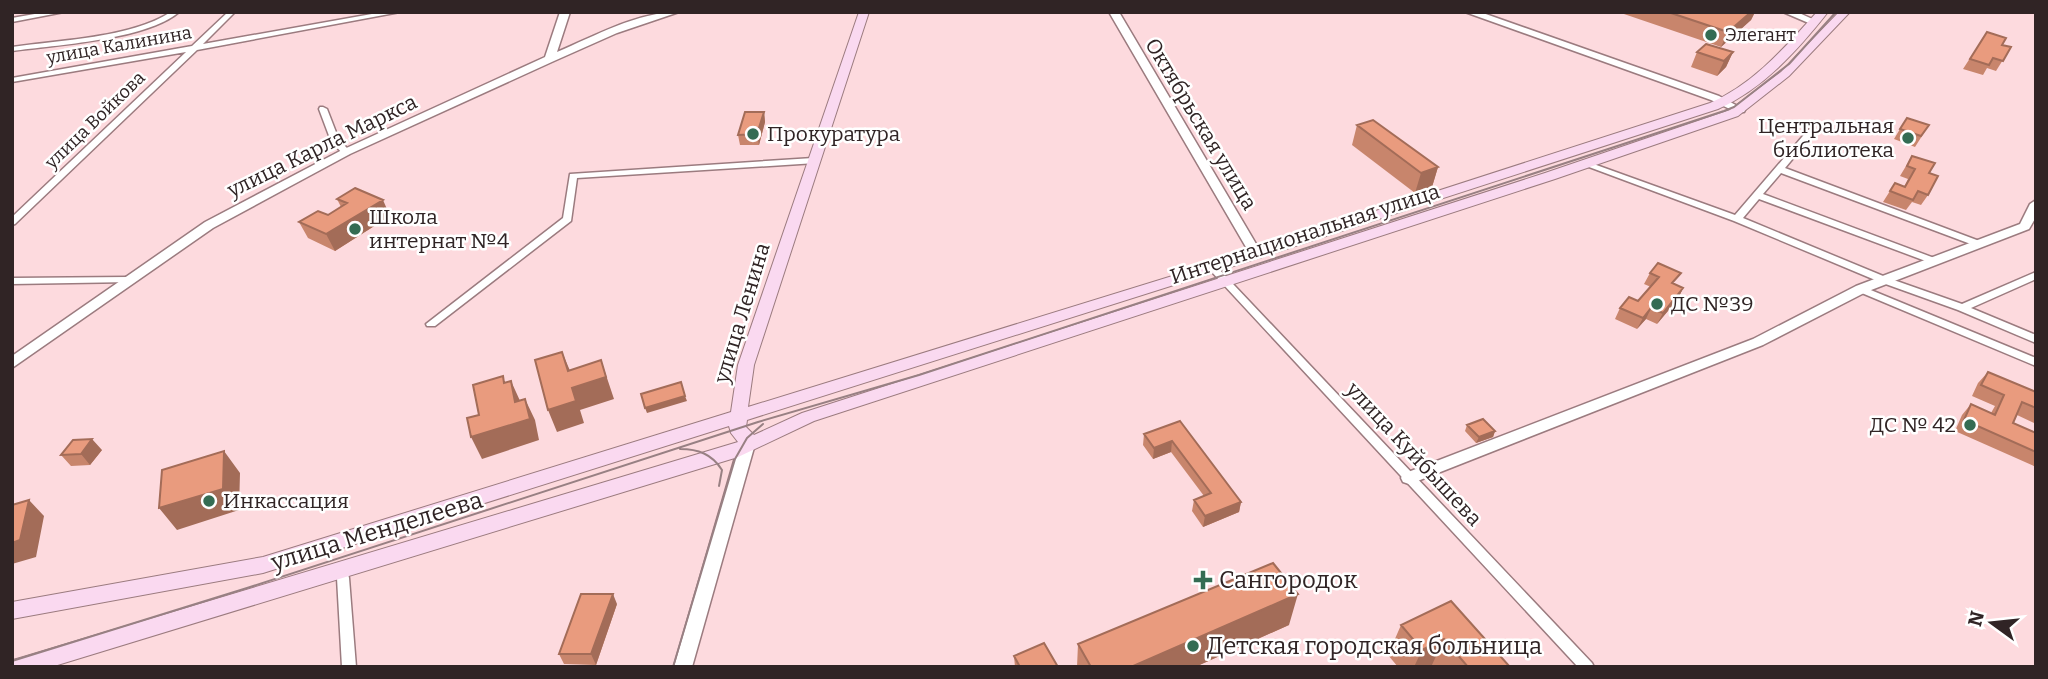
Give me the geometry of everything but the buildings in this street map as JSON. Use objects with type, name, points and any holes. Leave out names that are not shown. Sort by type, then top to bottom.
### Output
[{"type":"main road","name":"улица Ленина","points":[[737,417],[746,365],[864,12]]},
{"type":"main road","name":"Интернациональная улица","points":[[747,444],[808,417],[1586,163],[1740,110],[1785,74],[1844,12]]},
{"type":"main road","name":"Интернациональная улица","points":[[737,417],[1213,268],[1725,102],[1766,71],[1819,17]]},
{"type":"main road","points":[[1819,17],[1831,27]]},
{"type":"main road","points":[[737,417],[737,429],[747,438],[747,444]]},
{"type":"main road","name":"улица Менделеева","points":[[12,611],[263,565],[737,417]]},
{"type":"main road","name":"улица Менделеева","points":[[20,667],[732,452],[747,444]]},
{"type":"street","points":[[12,20],[61,12]]},
{"type":"street","points":[[12,49],[144,27],[169,19],[176,12]]},
{"type":"street","name":"улица Войкова","points":[[12,222],[232,12]]},
{"type":"street","name":"улица Калинина","points":[[12,80],[397,12]]},
{"type":"street","points":[[550,59],[565,12]]},
{"type":"street","points":[[557,36],[565,12]]},
{"type":"street","name":"улица Карла Маркса","points":[[12,363],[209,225],[346,152],[614,31],[674,12]]},
{"type":"street","name":"Октябрьская улица","points":[[1114,12],[1256,254]]},
{"type":"street","points":[[1470,12],[1725,102],[1740,110]]},
{"type":"street","points":[[1788,12],[1819,17]]},
{"type":"street","points":[[323,110],[335,141],[346,152]]},
{"type":"street","points":[[1737,219],[1811,131]]},
{"type":"street","points":[[431,324],[568,219],[573,176],[813,161]]},
{"type":"street","points":[[1586,163],[1737,219],[2036,339]]},
{"type":"street","points":[[1780,169],[1979,244]]},
{"type":"street","points":[[1758,195],[1934,261]]},
{"type":"street","points":[[1409,478],[1758,342],[1861,289],[2025,226],[2036,204]]},
{"type":"street","name":"улица Куйбышева","points":[[1213,268],[1587,667]]},
{"type":"street","points":[[1962,308],[2036,275]]},
{"type":"street","points":[[12,281],[128,280]]},
{"type":"street","points":[[1861,289],[2036,362]]},
{"type":"street","points":[[682,667],[747,444]]},
{"type":"street","points":[[343,578],[349,667]]},
{"type":"tram line","points":[[12,661],[247,588],[758,422],[919,375],[1724,111],[1734,107],[1789,64],[1836,12]]},
{"type":"tram line","points":[[673,667],[735,459],[747,438],[763,424]]},
{"type":"tram line","points":[[680,449],[699,451],[714,460],[722,470],[719,486]]},
{"type":"place","name":"Элегант","points":[[1711,35]]},
{"type":"place","name":"Прокуратура","points":[[753,134]]},
{"type":"place","name":"Центральная библиотека","points":[[1908,138]]},
{"type":"place","name":"Школа интернат №4","points":[[355,229]]},
{"type":"place","name":"ДС №39","points":[[1657,304]]},
{"type":"place","name":"ДС № 42","points":[[1970,425]]},
{"type":"place","name":"Инкассация","points":[[209,501]]},
{"type":"place","name":"Сангородок","points":[[1203,580]]},
{"type":"place","name":"Детская городская больница","points":[[1193,646]]}]
